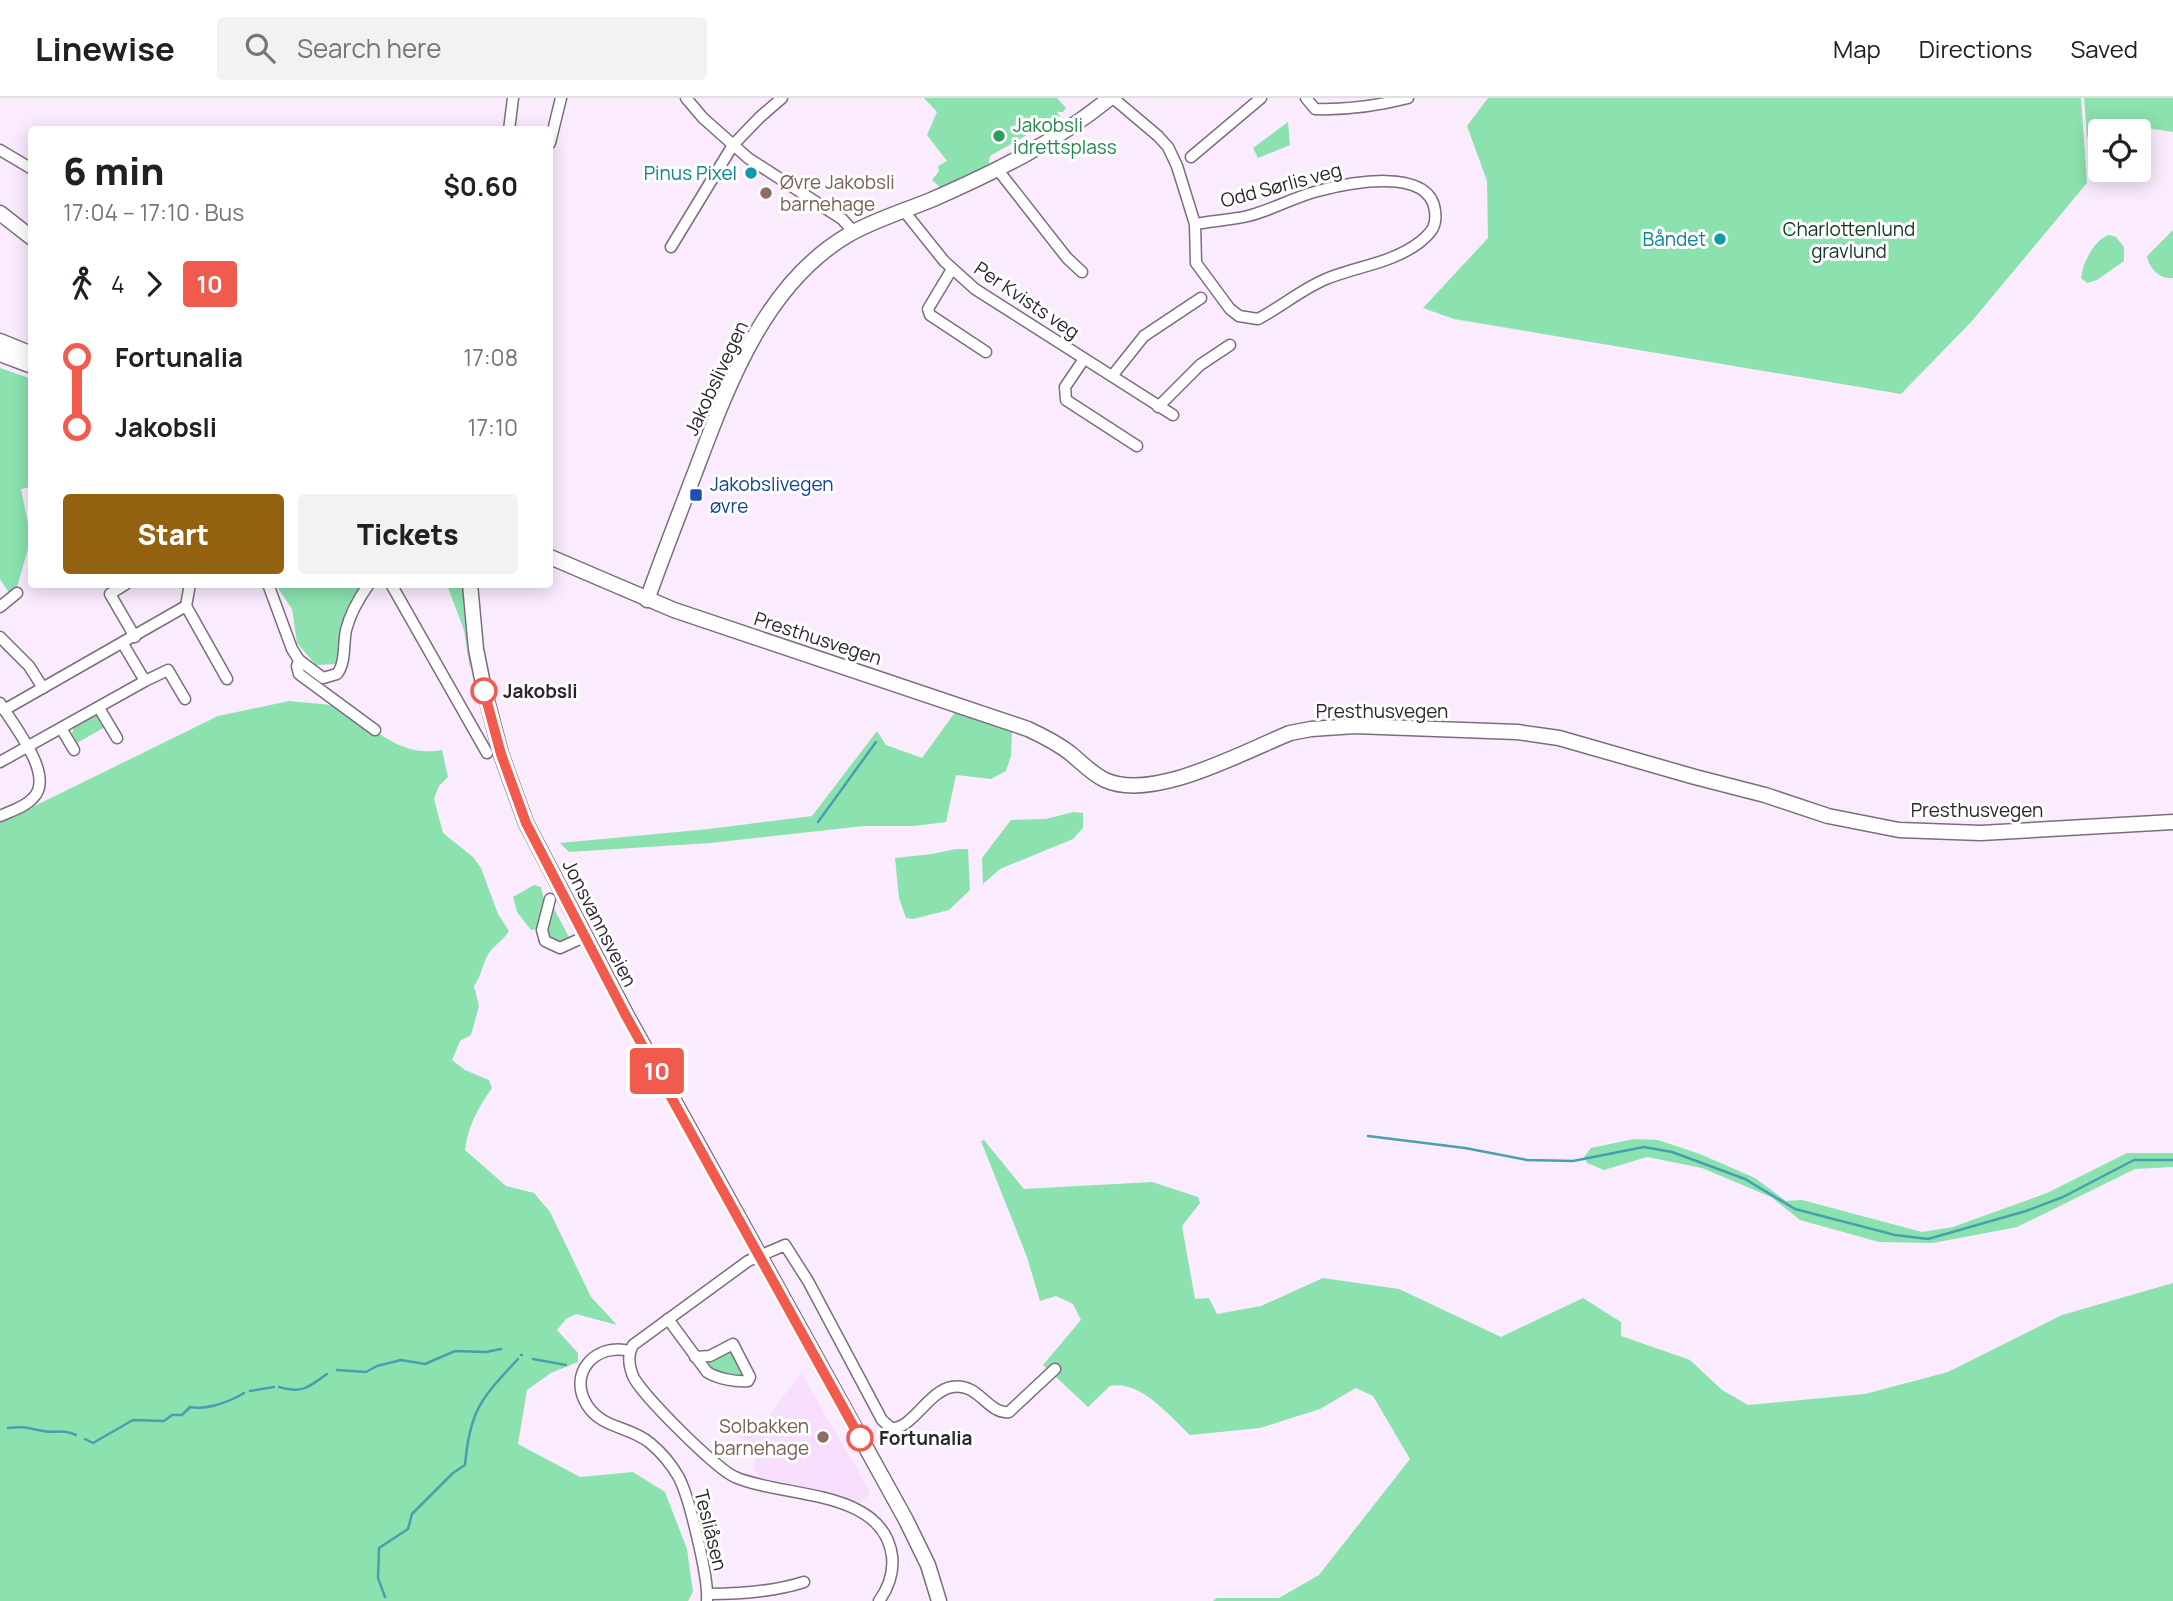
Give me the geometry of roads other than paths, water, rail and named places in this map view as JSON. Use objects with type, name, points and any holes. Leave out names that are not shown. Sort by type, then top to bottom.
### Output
[{"type":"street","points":[[510,126],[513,98]]},
{"type":"street","points":[[553,131],[561,98]]},
{"type":"street","points":[[686,98],[703,118],[748,158],[842,219],[854,232]]},
{"type":"street","points":[[671,247],[733,145],[782,98]]},
{"type":"street","name":"Jakobslivegen","points":[[647,600],[717,414],[738,366],[768,313],[793,280],[821,253],[854,232],[998,170],[1056,138],[1112,98]]},
{"type":"street","name":"Odd Sørlis veg","points":[[1112,98],[1168,147],[1177,166],[1195,224],[1196,263],[1230,309],[1239,316],[1258,319],[1326,279],[1392,258],[1418,243],[1433,230],[1437,222],[1434,206],[1420,187],[1401,182],[1374,182],[1318,191],[1248,216],[1195,224]]},
{"type":"street","points":[[1191,157],[1261,98]]},
{"type":"street","points":[[1306,98],[1315,109],[1378,106],[1408,98]]},
{"type":"street","points":[[0,150],[28,167]]},
{"type":"street","points":[[998,170],[1067,258],[1082,272]]},
{"type":"street","name":"Per Kvists veg","points":[[904,211],[952,269],[992,302],[1173,415]]},
{"type":"street","points":[[0,213],[28,235]]},
{"type":"street","name":"Per Kvists veg","points":[[952,269],[928,309],[930,315],[986,352]]},
{"type":"street","points":[[1112,376],[1144,336],[1201,299]]},
{"type":"street","points":[[0,341],[28,352]]},
{"type":"street","points":[[1158,407],[1200,365],[1230,345]]},
{"type":"street","points":[[0,354],[28,364]]},
{"type":"street","name":"Per Kvists veg","points":[[1084,359],[1065,387],[1066,400],[1137,446]]},
{"type":"street","name":"Presthusvegen","points":[[553,559],[647,600],[1028,729],[1069,751],[1104,779],[1119,784],[1133,786],[1165,783],[1290,733],[1323,727],[1366,726],[1517,732],[1559,737],[1765,795],[1828,816],[1899,830],[1981,833],[2173,822]]},
{"type":"street","points":[[189,588],[186,606],[227,679]]},
{"type":"street","points":[[269,588],[292,649],[299,660],[323,678],[337,674],[342,667],[347,625],[366,588]]},
{"type":"street","points":[[393,588],[487,753]]},
{"type":"street","name":"Jonsvannsveien","points":[[470,588],[476,649],[484,689],[501,754],[526,823],[584,937],[906,1520],[928,1565],[939,1601]]},
{"type":"street","points":[[107,589],[135,637]]},
{"type":"street","points":[[0,607],[17,593]]},
{"type":"street","points":[[0,816],[30,801],[41,787],[39,769],[2,706],[43,688],[186,606]]},
{"type":"street","points":[[0,637],[29,666],[43,688]]},
{"type":"street","points":[[123,644],[145,681]]},
{"type":"street","points":[[299,660],[297,670],[302,678],[375,730]]},
{"type":"street","points":[[0,762],[168,670],[186,699]]},
{"type":"street","points":[[99,708],[117,738]]},
{"type":"street","points":[[61,728],[74,750]]},
{"type":"street","points":[[550,899],[542,930],[545,941],[560,948],[584,937]]},
{"type":"street","points":[[879,1601],[891,1579],[892,1558],[884,1534],[871,1520],[845,1503],[747,1482],[720,1469],[638,1384],[630,1367],[630,1351],[637,1341],[748,1261],[785,1245],[882,1420],[891,1428],[902,1426],[940,1392],[955,1386],[971,1390],[997,1411],[1009,1412],[1055,1369]]},
{"type":"street","points":[[668,1320],[695,1357],[712,1375],[748,1381],[750,1377],[733,1344],[710,1356],[695,1357]]},
{"type":"street","name":"Tesliåsen","points":[[630,1351],[619,1348],[605,1350],[586,1365],[581,1383],[585,1402],[601,1420],[650,1443],[678,1476],[687,1499],[708,1597],[773,1589],[804,1582]]},
{"type":"waterway","points":[[818,822],[876,742]]},
{"type":"waterway","points":[[1368,1136],[1465,1148],[1527,1160],[1573,1161],[1644,1147],[1672,1152],[1745,1179],[1795,1209],[1895,1235],[1928,1239],[2026,1211],[2063,1197],[2134,1160],[2173,1160]]},
{"type":"waterway","points":[[337,1370],[366,1372],[377,1366],[401,1360],[425,1364],[455,1351],[486,1352],[501,1349]]},
{"type":"waterway","points":[[385,1597],[378,1578],[379,1548],[408,1529],[412,1514],[453,1473],[465,1465],[474,1417],[486,1395],[518,1359]]},
{"type":"waterway","points":[[533,1359],[566,1365]]},
{"type":"waterway","points":[[279,1387],[300,1389],[310,1386],[327,1374]]},
{"type":"waterway","points":[[250,1391],[274,1387]]},
{"type":"waterway","points":[[85,1439],[93,1443],[133,1420],[164,1421],[172,1415],[182,1415],[190,1407],[218,1404],[244,1393]]},
{"type":"waterway","points":[[8,1428],[76,1435]]},
{"type":"place","name":"Jakobsli idrettsplass","points":[[999,136]]},
{"type":"place","name":"Pinus Pixel","points":[[751,173]]},
{"type":"place","name":"Øvre Jakobsli barnehage","points":[[766,193]]},
{"type":"place","name":"Båndet","points":[[1720,239]]},
{"type":"place","name":"Jakobslivegen øvre","points":[[696,495]]},
{"type":"place","name":"Jakobsli","points":[[484,691]]},
{"type":"place","name":"Solbakken barnehage","points":[[823,1437]]},
{"type":"place","name":"Fortunalia","points":[[860,1438]]},
{"type":"park label","name":"Charlottenlund gravlund","points":[[1849,240]]}]
